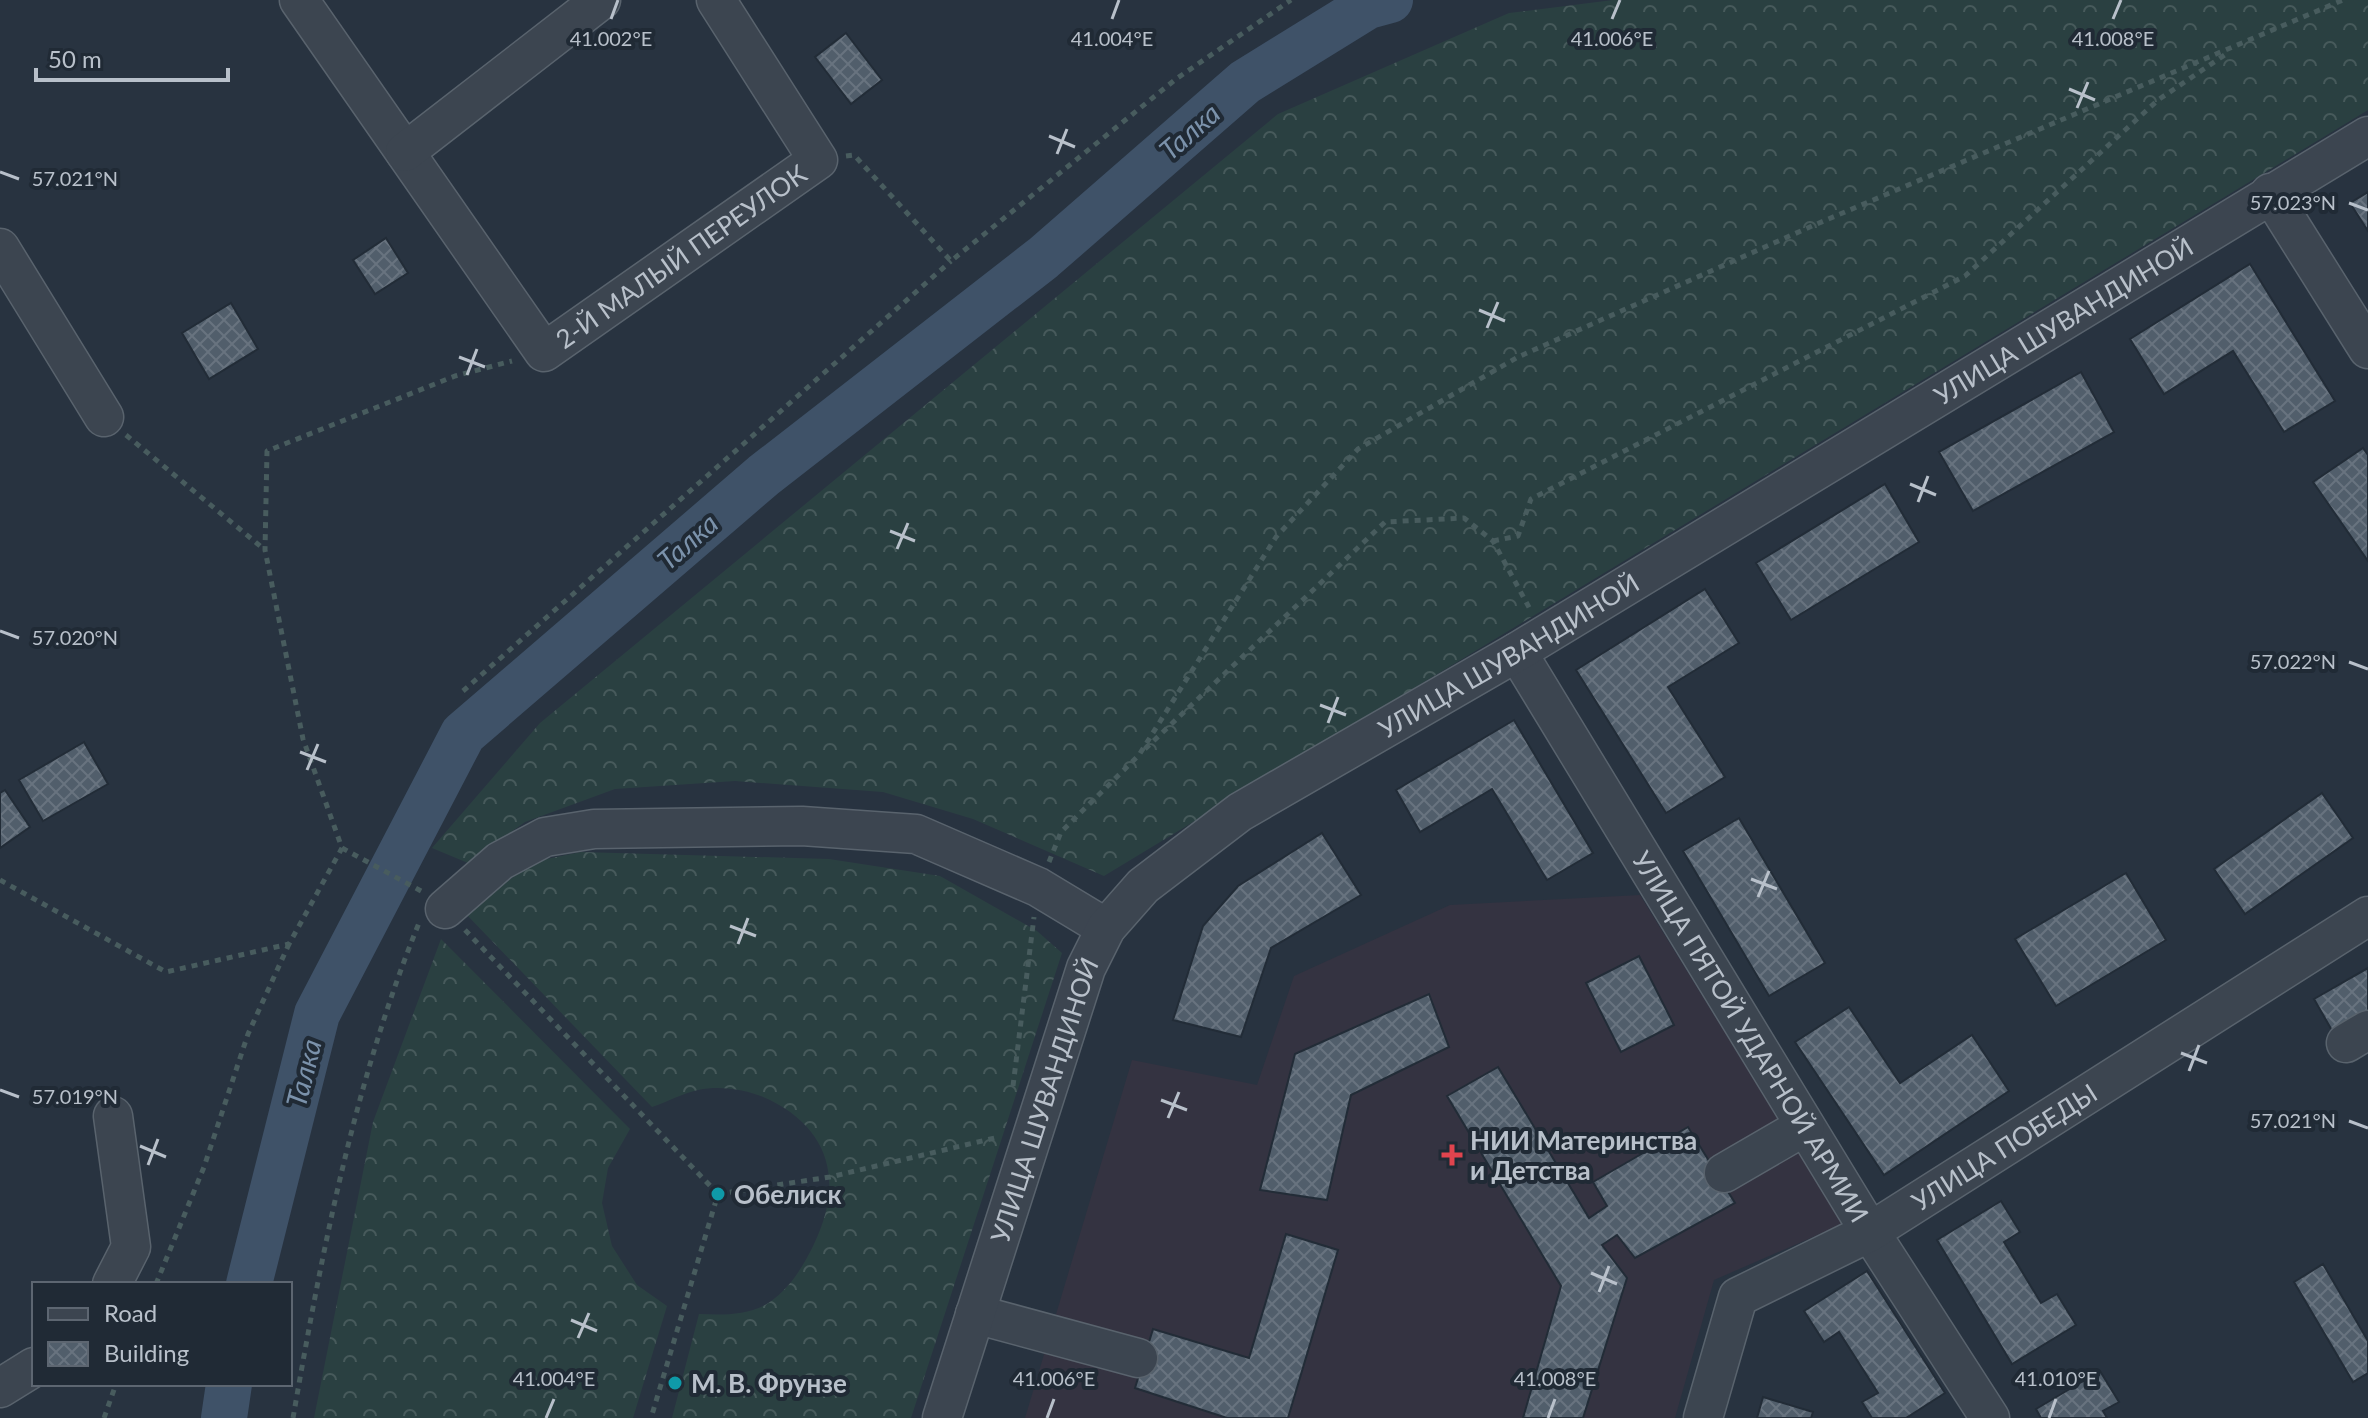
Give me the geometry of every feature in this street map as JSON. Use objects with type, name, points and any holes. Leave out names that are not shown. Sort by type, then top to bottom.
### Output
[{"type":"street","points":[[299,0],[544,352]]},
{"type":"street","points":[[405,152],[601,0]]},
{"type":"street","points":[[716,0],[818,160]]},
{"type":"street","name":"УЛИЦА ШУВАНДИНОЙ","points":[[942,1418],[1086,968],[1106,928],[1143,886],[1240,812],[1530,644],[2368,136]]},
{"type":"street","name":"2-Й МАЛЫЙ ПЕРЕУЛОК","points":[[544,352],[818,160]]},
{"type":"street","points":[[2270,193],[2368,349]]},
{"type":"street","points":[[0,248],[104,417]]},
{"type":"street","name":"УЛИЦА ПЯТОЙ УДАРНОЙ АРМИИ","points":[[1530,644],[1805,1126],[1990,1418]]},
{"type":"street","points":[[440,904],[500,861],[545,837],[594,829],[802,826],[916,834],[1038,887],[1106,928]]},
{"type":"street","name":"УЛИЦА ПОБЕДЫ","points":[[1703,1418],[1738,1297],[1870,1232],[2368,916]]},
{"type":"street","points":[[113,1116],[131,1247],[113,1282]]},
{"type":"street","points":[[1724,1173],[1805,1126]]},
{"type":"street","points":[[975,1314],[1138,1358]]},
{"type":"street","points":[[0,1388],[32,1368]]},
{"type":"path","points":[[463,691],[951,261],[1176,79],[1291,0]]},
{"type":"path","points":[[1139,755],[1276,537],[1358,449],[1518,357],[1812,226],[2343,0]]},
{"type":"path","points":[[1493,541],[1518,536],[1531,499],[1965,276],[2158,100],[2239,46]]},
{"type":"path","points":[[818,160],[854,155],[951,261]]},
{"type":"path","points":[[544,352],[455,376],[267,451],[265,550],[303,739],[342,848],[440,904],[718,1194]]},
{"type":"path","points":[[104,417],[265,550]]},
{"type":"path","points":[[1013,1089],[1038,887],[1061,832],[1385,522],[1464,518],[1493,541],[1530,644]]},
{"type":"path","points":[[157,1282],[204,1167],[248,1034],[289,944],[342,848]]},
{"type":"path","points":[[0,880],[166,972],[289,944]]},
{"type":"path","points":[[293,1418],[317,1283],[369,1069],[418,924],[440,904]]},
{"type":"path","points":[[718,1194],[830,1177],[1007,1135]]},
{"type":"path","points":[[651,1418],[718,1194]]},
{"type":"path","points":[[104,1418],[115,1386]]},
{"type":"shaded area","name":"НИИ Материнства и Детства","points":[[1640,895],[1843,1224],[1714,1280],[1675,1418],[1025,1418],[1132,1060],[1257,1085],[1294,976],[1450,905]]},
{"type":"green space","points":[[1613,0],[2368,0],[2368,110],[1104,876],[973,819],[883,792],[735,781],[615,789],[525,822],[468,863],[432,848],[540,723],[1278,114],[1509,13]]},
{"type":"green space","points":[[581,852],[829,859],[940,876],[1037,931],[1062,953],[911,1418],[672,1418],[699,1314],[729,1314],[767,1304],[781,1293],[802,1266],[823,1222],[828,1201],[826,1161],[819,1143],[807,1127],[770,1100],[753,1094],[726,1088],[698,1090],[652,1107],[466,914],[532,862]]},
{"type":"green space","points":[[441,939],[630,1129],[608,1168],[602,1203],[612,1246],[637,1285],[667,1306],[633,1418],[314,1418],[373,1122]]},
{"type":"building","points":[[846,33],[882,80],[851,104],[815,57]]},
{"type":"building","points":[[2368,192],[2368,231],[2350,203]]},
{"type":"building","points":[[386,238],[408,273],[375,294],[353,260]]},
{"type":"building","points":[[2250,264],[2335,401],[2284,432],[2233,351],[2164,394],[2130,339]]},
{"type":"building","points":[[231,303],[258,349],[209,379],[182,333]]},
{"type":"building","points":[[2081,372],[2114,432],[1973,511],[1939,452]]},
{"type":"building","points":[[2363,448],[2368,455],[2368,561],[2313,482]]},
{"type":"building","points":[[1885,484],[1919,542],[1791,620],[1756,563]]},
{"type":"building","points":[[1705,589],[1739,643],[1668,687],[1725,777],[1666,813],[1576,670]]},
{"type":"building","points":[[1514,720],[1593,853],[1547,880],[1492,789],[1420,832],[1396,790]]},
{"type":"building","points":[[84,742],[108,784],[43,821],[19,780]]},
{"type":"building","points":[[5,790],[30,827],[0,848],[0,793]]},
{"type":"building","points":[[2322,793],[2353,838],[2245,914],[2214,869]]},
{"type":"building","points":[[1739,818],[1825,963],[1769,996],[1683,851]]},
{"type":"building","points":[[1322,833],[1361,895],[1271,948],[1241,1037],[1173,1020],[1203,926],[1238,886]]},
{"type":"building","points":[[2126,873],[2166,940],[2056,1006],[2015,939]]},
{"type":"building","points":[[1639,956],[1674,1025],[1621,1052],[1586,983]]},
{"type":"building","points":[[2368,968],[2368,1023],[2338,1041],[2314,999]]},
{"type":"building","points":[[1429,994],[1449,1047],[1351,1095],[1327,1200],[1260,1190],[1295,1054]]},
{"type":"building","points":[[1849,1007],[1900,1083],[1972,1035],[2009,1091],[1884,1175],[1795,1042]]},
{"type":"building","points":[[1498,1067],[1589,1218],[1607,1206],[1593,1182],[1688,1127],[1735,1203],[1635,1258],[1617,1235],[1602,1245],[1627,1278],[1583,1418],[1523,1418],[1561,1286],[1447,1096]]},
{"type":"building","points":[[2001,1201],[2020,1232],[2004,1242],[2041,1303],[2057,1294],[2076,1325],[2012,1364],[1937,1240]]},
{"type":"building","points":[[1286,1234],[1338,1250],[1288,1418],[1227,1418],[1135,1388],[1153,1329],[1249,1358]]},
{"type":"building","points":[[2323,1264],[2368,1341],[2368,1373],[2353,1382],[2294,1282]]},
{"type":"building","points":[[1867,1271],[1945,1393],[1906,1418],[1872,1418],[1862,1402],[1878,1393],[1839,1332],[1824,1342],[1804,1311]]},
{"type":"building","points":[[2100,1371],[2119,1402],[2103,1411],[2107,1418],[2041,1418],[2036,1409]]},
{"type":"building","points":[[1763,1397],[1813,1412],[1811,1418],[1757,1418]]},
{"type":"waterway","name":"Талка","points":[[250,1282],[317,1014],[463,734],[764,475],[1043,258],[1245,82],[1368,6],[1390,0]]},
{"type":"waterway","name":"Талка","points":[[224,1418],[229,1386]]},
{"type":"place","name":"НИИ Материнства и Детства","points":[[1452,1155]]},
{"type":"place","name":"Обелиск","points":[[718,1194]]},
{"type":"place","name":"М. В. Фрунзе","points":[[675,1383]]}]
